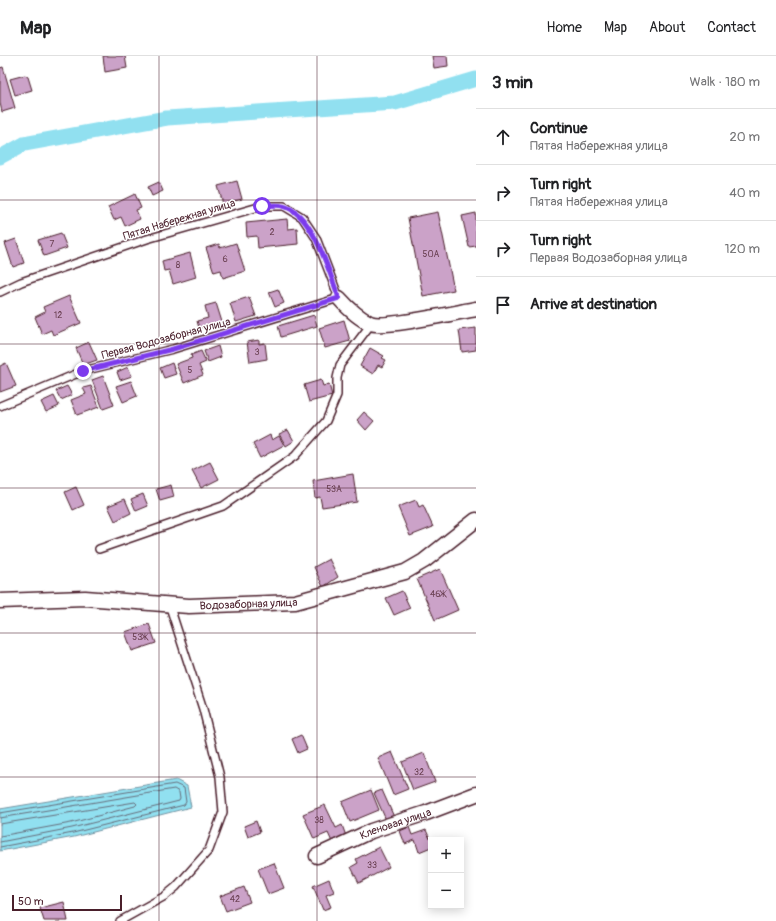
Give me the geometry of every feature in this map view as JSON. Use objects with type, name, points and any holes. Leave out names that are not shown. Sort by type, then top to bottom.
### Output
[{"type":"street","points":[[339,298],[353,313],[371,324],[384,324],[433,318],[476,309]]},
{"type":"street","name":"Водозаборная улица","points":[[0,601],[85,598],[189,606],[296,602],[405,572],[424,561],[476,520]]},
{"type":"street","name":"Кленовая улица","points":[[317,856],[371,831],[426,813],[476,794]]},
{"type":"lane","name":"Пятая Набережная улица","points":[[0,292],[21,282],[147,239],[262,206],[284,206],[302,217],[316,238],[339,298]]},
{"type":"lane","name":"Первая Водозаборная улица","points":[[0,406],[83,371],[173,349],[339,298]]},
{"type":"lane","points":[[99,549],[223,506],[295,456],[326,421],[337,395],[337,378],[340,365],[371,324]]},
{"type":"lane","points":[[120,921],[165,896],[176,887],[209,850],[223,812],[220,778],[203,709],[169,604]]},
{"type":"water","points":[[176,780],[187,786],[191,807],[74,837],[0,851],[0,809]]},
{"type":"building","points":[[103,56],[125,56],[127,68],[105,72]]},
{"type":"building","points":[[432,56],[447,56],[448,66],[434,68]]},
{"type":"building","points":[[3,67],[15,108],[2,112],[0,103],[0,68]]},
{"type":"building","points":[[25,75],[28,77],[32,90],[15,95],[10,79]]},
{"type":"building","points":[[237,181],[242,199],[223,204],[218,186]]},
{"type":"building","points":[[159,182],[163,191],[152,196],[148,187]]},
{"type":"building","points":[[135,194],[141,208],[136,210],[140,219],[125,226],[121,217],[114,220],[108,207]]},
{"type":"building","points":[[438,212],[454,290],[423,296],[408,218]]},
{"type":"building","points":[[476,213],[476,246],[469,247],[462,216]]},
{"type":"building","points":[[287,219],[288,229],[297,228],[298,244],[258,248],[257,236],[247,237],[246,223]]},
{"type":"building","points":[[61,233],[67,248],[44,256],[38,240]]},
{"type":"building","points":[[16,239],[24,263],[13,267],[5,243]]},
{"type":"building","points":[[236,243],[245,271],[223,278],[221,270],[214,272],[206,248],[219,244],[220,248]]},
{"type":"building","points":[[190,253],[196,277],[173,284],[169,270],[164,271],[162,261]]},
{"type":"building","points":[[278,289],[284,303],[275,307],[269,292]]},
{"type":"building","points":[[69,296],[81,323],[53,335],[51,330],[42,334],[35,317],[45,312],[43,307]]},
{"type":"building","points":[[249,297],[256,316],[236,322],[230,303]]},
{"type":"building","points":[[216,303],[222,322],[199,328],[197,321],[208,318],[205,306]]},
{"type":"building","points":[[314,315],[317,326],[281,337],[278,326]]},
{"type":"building","points":[[344,320],[350,341],[325,348],[319,328]]},
{"type":"building","points":[[476,328],[476,350],[462,352],[459,330]]},
{"type":"building","points":[[259,340],[259,344],[265,343],[267,359],[250,362],[247,342]]},
{"type":"building","points":[[89,342],[97,360],[83,365],[76,348]]},
{"type":"building","points":[[218,346],[221,357],[208,362],[204,351]]},
{"type":"building","points":[[370,348],[384,356],[382,358],[386,360],[382,367],[378,365],[373,374],[360,366]]},
{"type":"building","points":[[201,351],[206,362],[199,365],[203,375],[184,383],[176,364],[192,358],[191,355]]},
{"type":"building","points":[[6,363],[16,386],[0,392],[0,366]]},
{"type":"building","points":[[172,363],[176,374],[164,378],[160,368]]},
{"type":"building","points":[[128,367],[132,376],[120,380],[117,372]]},
{"type":"building","points":[[103,376],[114,405],[103,409],[92,380]]},
{"type":"building","points":[[321,380],[323,386],[329,384],[332,396],[309,402],[304,385]]},
{"type":"building","points":[[131,381],[137,396],[123,402],[116,386]]},
{"type":"building","points":[[67,386],[72,395],[61,400],[56,391]]},
{"type":"building","points":[[91,386],[99,407],[77,415],[71,400],[86,394],[83,388]]},
{"type":"building","points":[[54,396],[59,406],[46,412],[41,402]]},
{"type":"building","points":[[364,412],[374,421],[366,430],[357,420]]},
{"type":"building","points":[[288,430],[294,441],[286,446],[279,434]]},
{"type":"building","points":[[270,435],[272,440],[279,436],[284,445],[260,458],[253,444]]},
{"type":"building","points":[[210,462],[219,479],[201,488],[192,471]]},
{"type":"building","points":[[353,474],[357,502],[322,507],[320,497],[315,498],[313,481]]},
{"type":"building","points":[[171,485],[174,497],[160,501],[156,489]]},
{"type":"building","points":[[76,487],[84,505],[73,510],[65,492]]},
{"type":"building","points":[[143,494],[148,506],[136,511],[131,499]]},
{"type":"building","points":[[125,499],[131,513],[115,521],[108,506]]},
{"type":"building","points":[[416,500],[419,507],[423,505],[433,527],[410,536],[398,507]]},
{"type":"building","points":[[329,559],[338,577],[323,587],[314,567]]},
{"type":"building","points":[[440,569],[458,610],[435,620],[417,579]]},
{"type":"building","points":[[402,591],[410,608],[394,615],[386,598]]},
{"type":"building","points":[[149,624],[156,643],[132,651],[125,632]]},
{"type":"building","points":[[301,735],[307,749],[298,753],[292,739]]},
{"type":"building","points":[[392,752],[408,789],[393,795],[378,758]]},
{"type":"building","points":[[424,753],[435,782],[413,790],[402,762]]},
{"type":"building","points":[[371,790],[379,810],[350,822],[342,802]]},
{"type":"building","points":[[382,790],[394,817],[386,820],[374,793]]},
{"type":"building","points":[[325,805],[336,828],[342,825],[346,836],[332,842],[328,833],[314,839],[303,814]]},
{"type":"building","points":[[256,821],[260,832],[248,837],[244,826]]},
{"type":"building","points":[[409,827],[412,835],[426,830],[429,837],[428,848],[419,852],[415,840],[405,844],[400,831]]},
{"type":"building","points":[[379,847],[389,867],[359,883],[351,867],[358,863],[356,859]]},
{"type":"building","points":[[274,863],[284,888],[268,894],[258,869]]},
{"type":"building","points":[[329,879],[334,892],[326,895],[331,907],[323,910],[313,886]]},
{"type":"building","points":[[244,887],[250,902],[226,911],[220,896]]},
{"type":"building","points":[[64,902],[68,921],[44,921],[40,908]]},
{"type":"waterway","points":[[0,157],[24,144],[167,118],[395,103],[476,79]]},
{"type":"route","points":[[83,371],[173,349],[339,298],[316,238],[302,217],[284,206],[262,206]]}]
